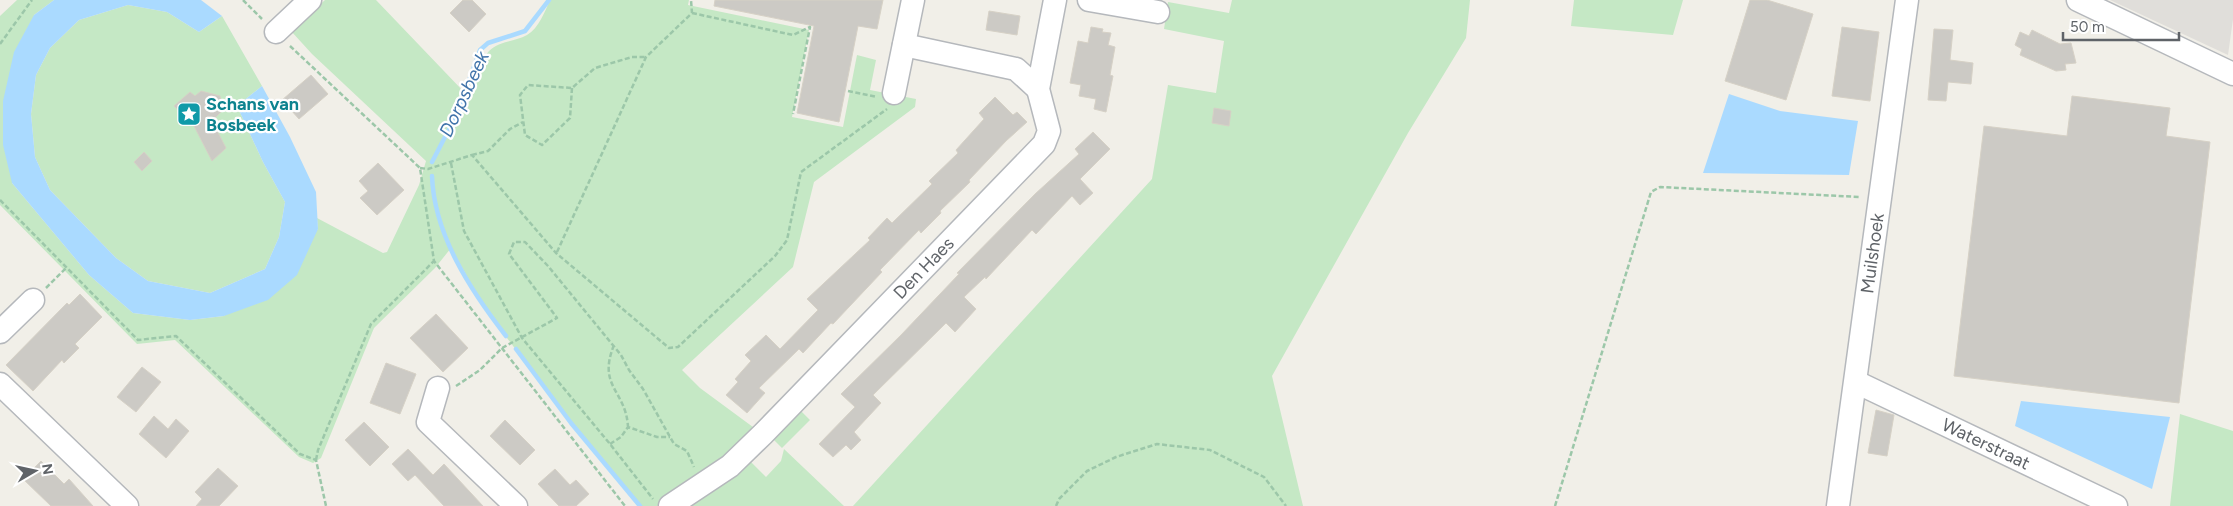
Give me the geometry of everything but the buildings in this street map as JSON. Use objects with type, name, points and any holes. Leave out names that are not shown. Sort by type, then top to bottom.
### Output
[{"type":"street","points":[[276,32],[310,0]]},
{"type":"street","points":[[894,97],[913,0]]},
{"type":"street","name":"Den Haes","points":[[670,506],[703,486],[730,466],[1044,144],[1049,131],[1038,89],[1055,0]]},
{"type":"street","points":[[1089,0],[1158,12]]},
{"type":"street","name":"Muilshoek","points":[[1838,506],[1907,0]]},
{"type":"street","points":[[2078,0],[2233,74]]},
{"type":"street","points":[[904,44],[946,55],[1016,69],[1038,89]]},
{"type":"street","points":[[0,332],[33,300]]},
{"type":"street","name":"Waterstraat","points":[[1856,382],[2116,506]]},
{"type":"street","points":[[0,384],[127,506]]},
{"type":"street","points":[[438,388],[428,422],[516,506]]},
{"type":"path","points":[[0,44],[32,0]]},
{"type":"path","points":[[243,0],[420,168],[434,261],[625,506]]},
{"type":"path","points":[[690,0],[692,13]]},
{"type":"path","points":[[556,253],[646,57],[692,13]]},
{"type":"path","points":[[692,13],[793,35],[810,26],[793,114]]},
{"type":"path","points":[[572,88],[570,118],[542,145],[525,135],[520,95],[528,85],[572,88],[595,68],[632,56],[646,57]]},
{"type":"path","points":[[472,155],[556,253],[669,348],[678,347],[775,256],[787,240],[801,172],[893,105],[894,97],[848,91]]},
{"type":"path","points":[[420,168],[428,168],[488,151],[510,129],[523,122]]},
{"type":"path","points":[[451,162],[464,231],[522,338],[610,444],[658,506]]},
{"type":"path","points":[[1555,506],[1651,192],[1660,187],[1860,197]]},
{"type":"path","points":[[0,200],[138,340],[176,336],[300,454],[316,460]]},
{"type":"path","points":[[438,388],[446,393],[480,370],[502,348],[557,318],[509,254],[514,242],[525,242],[614,345],[643,389],[674,444],[688,452],[703,486]]},
{"type":"path","points":[[326,506],[316,460],[318,450],[371,324],[434,261]]},
{"type":"path","points":[[33,300],[66,268]]},
{"type":"path","points":[[610,444],[621,437],[628,426],[627,414],[610,383],[608,360],[614,345]]},
{"type":"path","points":[[628,426],[658,437],[670,438]]},
{"type":"path","points":[[1056,506],[1059,499],[1087,471],[1116,457],[1157,444],[1210,450],[1264,477],[1286,506]]},
{"type":"shaded area","points":[[2110,0],[2233,0],[2233,19],[2228,55]]},
{"type":"green space","points":[[17,0],[54,0],[34,15],[12,183],[89,275],[133,313],[190,320],[224,316],[318,229],[317,218],[383,253],[387,252],[419,185],[426,161],[312,54],[291,31],[325,0],[376,0],[465,93],[451,119],[444,139],[470,99],[485,56],[493,47],[531,32],[541,19],[550,0],[689,0],[688,5],[809,30],[792,117],[843,127],[857,55],[876,60],[870,90],[916,99],[915,107],[814,182],[793,267],[682,370],[700,388],[757,430],[694,485],[657,506],[640,506],[571,423],[486,310],[451,248],[435,268],[374,328],[321,458],[313,463],[299,457],[175,340],[137,344],[0,205],[0,16]]},
{"type":"green space","points":[[1232,0],[1470,0],[1466,38],[1408,133],[1272,376],[1303,506],[853,506],[1152,179],[1168,85],[1216,93],[1224,41],[1164,29],[1168,2],[1229,13]]},
{"type":"green space","points":[[1574,0],[1683,0],[1673,35],[1571,26]]},
{"type":"green space","points":[[128,5],[167,12],[199,32],[222,16],[262,86],[237,106],[263,162],[285,202],[279,237],[265,269],[210,293],[148,281],[116,258],[50,190],[35,157],[31,114],[36,75],[50,48],[79,20]]},
{"type":"green space","points":[[799,409],[810,420],[782,448],[771,437]]},
{"type":"green space","points":[[2180,414],[2233,431],[2233,506],[2170,506]]},
{"type":"green space","points":[[784,449],[844,506],[682,506],[749,460],[766,477],[781,461]]},
{"type":"water","points":[[54,0],[201,0],[222,16],[199,32],[167,12],[128,5],[79,20],[50,48],[36,75],[31,114],[35,157],[50,190],[116,258],[148,281],[210,293],[265,269],[279,237],[285,202],[263,162],[237,106],[262,86],[290,137],[316,192],[318,229],[297,275],[268,300],[224,316],[190,320],[133,313],[89,275],[12,183],[3,145],[3,101],[14,52],[34,15]]},
{"type":"water","points":[[1729,94],[1780,111],[1858,121],[1849,175],[1703,173]]},
{"type":"water","points":[[2021,401],[2170,417],[2152,489],[2015,426]]},
{"type":"waterway","name":"Dorpsbeek","points":[[432,162],[457,114],[480,50],[488,43],[525,31],[549,0]]},
{"type":"waterway","name":"Dorpsbeek","points":[[432,176],[439,220],[447,241],[468,281],[506,336]]},
{"type":"waterway","name":"Dorpsbeek","points":[[516,349],[571,423],[640,506]]},
{"type":"place","name":"Schans van Bosbeek","points":[[189,114]]}]
